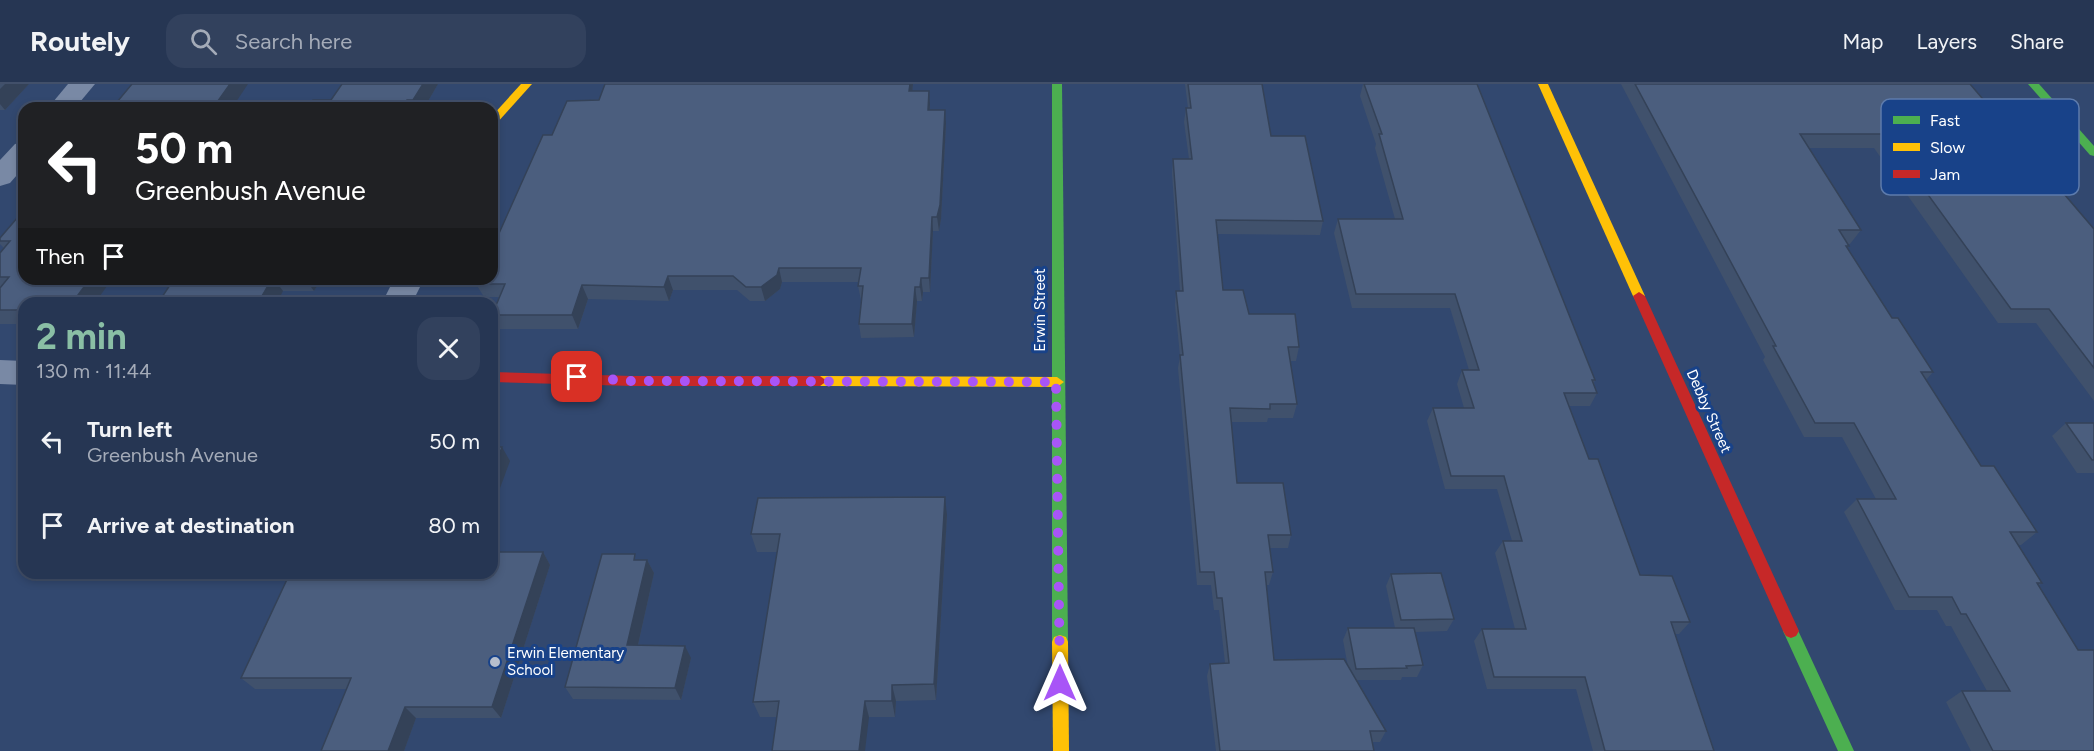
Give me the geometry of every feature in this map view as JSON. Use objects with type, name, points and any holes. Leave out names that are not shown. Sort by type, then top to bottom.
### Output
[{"type":"street","points":[[66,102],[82,84]]},
{"type":"street","points":[[498,115],[527,84]]},
{"type":"street","name":"Erwin Street","points":[[1057,84],[1056,382],[1061,751]]},
{"type":"street","name":"Debby Street","points":[[1543,84],[1846,751]]},
{"type":"street","points":[[2032,84],[2045,99]]},
{"type":"street","points":[[2079,136],[2094,153]]},
{"type":"street","points":[[0,177],[18,157]]},
{"type":"street","points":[[0,372],[18,373]]},
{"type":"street","points":[[498,377],[598,378],[644,382],[1056,382]]},
{"type":"building","points":[[132,84],[230,84],[217,102],[117,102]]},
{"type":"building","points":[[342,84],[423,84],[413,100],[406,102],[312,102],[313,100],[331,100]]},
{"type":"building","points":[[605,84],[910,84],[909,91],[929,91],[928,110],[945,110],[940,205],[937,217],[932,217],[929,278],[921,278],[920,287],[915,287],[912,324],[859,324],[863,286],[858,286],[861,268],[779,268],[777,275],[761,287],[746,287],[733,276],[668,276],[664,287],[582,285],[572,315],[498,315],[498,301],[505,284],[498,284],[498,236],[543,135],[552,135],[567,101],[599,100]]},
{"type":"building","points":[[1188,84],[1262,84],[1271,136],[1305,136],[1323,221],[1216,220],[1223,290],[1243,290],[1249,314],[1295,314],[1299,347],[1288,347],[1297,404],[1270,404],[1270,409],[1230,408],[1237,483],[1283,483],[1291,535],[1268,535],[1273,572],[1265,572],[1274,660],[1344,659],[1386,731],[1370,731],[1374,751],[1220,751],[1210,664],[1229,663],[1222,598],[1217,598],[1214,572],[1200,572],[1176,291],[1183,291],[1173,159],[1192,159],[1186,108],[1191,108]]},
{"type":"building","points":[[1364,84],[1477,84],[1595,380],[1592,380],[1597,393],[1564,393],[1589,459],[1598,459],[1640,575],[1672,576],[1690,622],[1671,622],[1714,751],[1605,751],[1585,677],[1494,677],[1482,629],[1526,629],[1503,541],[1522,541],[1504,476],[1451,476],[1433,408],[1474,408],[1462,370],[1479,370],[1455,294],[1356,294],[1338,219],[1403,219],[1379,134],[1382,134]]},
{"type":"building","points":[[1635,84],[1970,84],[1983,99],[1881,99],[1881,134],[1800,134],[1861,230],[1839,230],[1849,246],[1846,246],[1892,318],[1898,318],[1933,372],[1921,372],[1981,466],[1994,466],[2037,532],[2010,532],[2042,583],[2037,583],[2078,650],[2094,650],[2094,751],[1993,751],[1962,691],[2010,691],[1966,614],[1961,614],[1952,597],[1909,597],[1857,499],[1896,499],[1854,423],[1815,423],[1773,346],[1776,346]]},
{"type":"building","points":[[1928,195],[2065,195],[2094,229],[2094,368],[2049,309],[2011,309]]},
{"type":"building","points":[[18,217],[18,285],[86,285],[76,297],[18,297],[18,310],[0,310],[0,288],[9,277],[0,277],[0,253],[10,241],[0,241]]},
{"type":"building","points":[[170,285],[268,285],[262,297],[162,297]]},
{"type":"building","points":[[2066,423],[2094,423],[2094,460],[2092,460]]},
{"type":"building","points":[[945,497],[934,684],[892,685],[892,701],[865,701],[859,751],[772,751],[779,701],[753,702],[780,534],[751,534],[758,498]]},
{"type":"building","points":[[498,552],[543,552],[492,707],[405,707],[388,751],[321,751],[351,678],[241,678],[287,579],[498,579]]},
{"type":"building","points":[[602,554],[635,554],[634,560],[647,560],[627,645],[685,646],[675,688],[565,687]]},
{"type":"building","points":[[1441,573],[1454,619],[1401,620],[1391,574]]},
{"type":"building","points":[[1348,628],[1414,628],[1423,665],[1406,666],[1407,668],[1356,669]]},
{"type":"traffic: fast","points":[[1057,84],[1060,642]]},
{"type":"traffic: fast","points":[[2033,84],[2046,99]]},
{"type":"traffic: fast","points":[[2079,136],[2094,153]]},
{"type":"traffic: fast","points":[[1791,631],[1846,751]]},
{"type":"traffic: slow","points":[[498,115],[527,84]]},
{"type":"traffic: slow","points":[[1543,84],[1639,296]]},
{"type":"traffic: slow","points":[[820,381],[1057,382]]},
{"type":"traffic: slow","points":[[1060,642],[1061,751]]},
{"type":"traffic: jam","points":[[1639,296],[1791,631]]},
{"type":"traffic: jam","points":[[498,377],[632,381],[820,381]]},
{"type":"place","name":"Erwin Elementary School","points":[[495,662]]},
{"type":"route","points":[[577,377],[632,381],[1056,382],[1060,683]]}]
